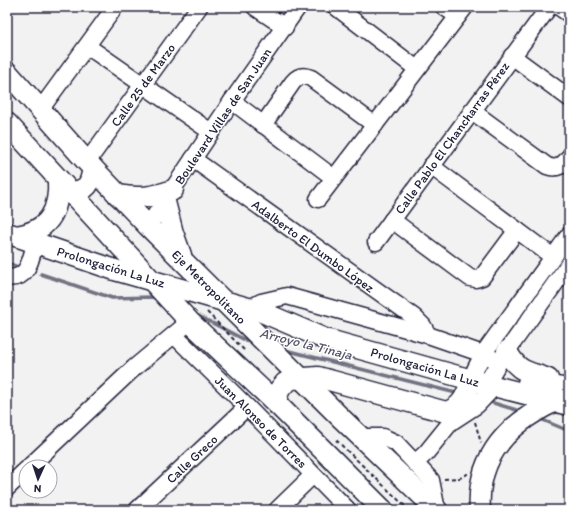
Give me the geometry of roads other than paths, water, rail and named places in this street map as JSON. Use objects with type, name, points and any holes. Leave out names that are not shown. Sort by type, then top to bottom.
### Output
[{"type":"main road","name":"Eje Metropolitano","points":[[7,72],[90,165],[148,226],[360,437],[437,510]]},
{"type":"main road","points":[[7,122],[184,316],[277,404],[383,510]]},
{"type":"main road","points":[[64,186],[81,191],[87,187],[91,181],[90,165]]},
{"type":"main road","points":[[12,235],[28,234],[38,230],[47,222],[54,213],[58,203],[59,191],[64,186]]},
{"type":"main road","points":[[118,195],[132,198],[146,198],[160,195],[169,196],[173,233],[184,262]]},
{"type":"main road","name":"Prolongación La Luz","points":[[12,235],[118,271],[256,310],[301,318],[399,348],[479,386],[561,398]]},
{"type":"main road","points":[[277,404],[277,396],[280,389],[285,383],[292,379],[295,372],[446,412],[479,386],[514,363],[518,368],[525,371],[561,398],[520,422],[500,440],[483,472],[480,490],[480,510]]},
{"type":"street","points":[[40,110],[115,7]]},
{"type":"street","name":"Calle 25 de Marzo","points":[[90,165],[142,85],[199,7]]},
{"type":"street","points":[[255,7],[284,27]]},
{"type":"street","name":"Boulevard Villas de San Juan","points":[[148,226],[232,101],[298,7]]},
{"type":"street","points":[[318,199],[461,12],[444,7]]},
{"type":"street","name":"Calle Pablo El Chancharras Pérez","points":[[376,242],[548,7]]},
{"type":"street","points":[[559,7],[569,14]]},
{"type":"street","points":[[345,10],[417,69]]},
{"type":"street","points":[[87,46],[211,132]]},
{"type":"street","name":"Calle Pablo El Chancharras Pérez","points":[[512,56],[569,98]]},
{"type":"street","points":[[263,125],[293,82],[296,79],[306,76],[311,78],[375,125]]},
{"type":"street","points":[[232,101],[334,178]]},
{"type":"street","points":[[472,111],[547,166],[552,167],[563,165],[569,157]]},
{"type":"street","name":"Adalberto El Dumbo López","points":[[193,159],[414,317],[423,326],[428,336]]},
{"type":"street","points":[[431,166],[553,257]]},
{"type":"street","points":[[392,220],[470,278],[476,279],[482,277],[517,230]]},
{"type":"street","points":[[479,386],[553,257],[569,235]]},
{"type":"street","points":[[9,281],[23,273],[28,266],[35,243]]},
{"type":"street","points":[[415,463],[426,452],[479,386],[569,264]]},
{"type":"street","points":[[256,310],[261,302],[287,296],[428,336],[479,386]]},
{"type":"street","points":[[373,320],[387,299]]},
{"type":"street","points":[[37,459],[134,368],[174,335],[184,316]]},
{"type":"street","name":"Juan Alonso de Torres","points":[[174,335],[348,510]]},
{"type":"street","name":"Calle Greco","points":[[137,510],[247,407]]},
{"type":"street","points":[[360,437],[383,437],[396,443],[431,480],[437,510]]},
{"type":"street","points":[[277,510],[313,475]]},
{"type":"street","points":[[7,488],[18,478]]},
{"type":"waterway","name":"Arroyo la Tinaja","points":[[7,263],[18,267]]},
{"type":"waterway","name":"Arroyo la Tinaja","points":[[41,274],[112,298],[152,297],[159,300]]},
{"type":"waterway","name":"Arroyo la Tinaja","points":[[193,313],[245,340],[254,342]]},
{"type":"waterway","name":"Arroyo la Tinaja","points":[[285,350],[460,394]]},
{"type":"waterway","name":"Arroyo la Tinaja","points":[[487,401],[523,412]]},
{"type":"waterway","name":"Arroyo la Tinaja","points":[[538,418],[569,431]]}]
